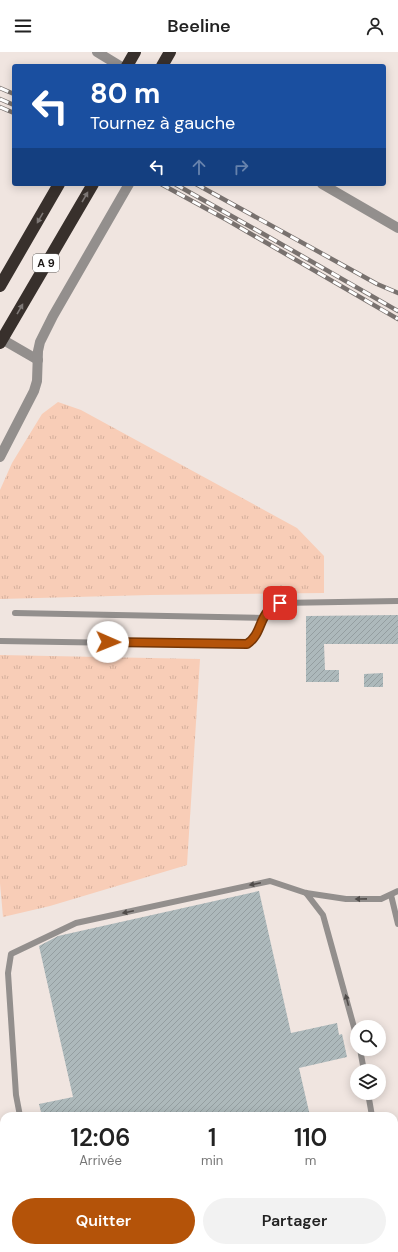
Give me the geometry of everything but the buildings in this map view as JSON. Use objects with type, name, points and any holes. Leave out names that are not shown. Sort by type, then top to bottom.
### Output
[{"type":"highway","points":[[128,64],[135,52]]},
{"type":"highway","points":[[163,64],[170,52]]},
{"type":"highway","name":"A 9","points":[[0,286],[58,186]]},
{"type":"highway","name":"A 9","points":[[0,343],[92,186]]},
{"type":"street","points":[[96,52],[117,64]]},
{"type":"street","points":[[0,457],[34,390],[37,381],[38,352],[40,342],[53,316],[128,186]]},
{"type":"street","points":[[325,186],[398,228]]},
{"type":"street","points":[[0,338],[38,360]]},
{"type":"lane","points":[[0,641],[247,644],[252,642],[272,606],[280,603],[398,601]]},
{"type":"lane","points":[[15,613],[264,618]]},
{"type":"lane","points":[[19,1112],[16,1095],[8,973],[10,954],[76,924],[270,881],[306,893],[346,899],[381,899],[398,891]]},
{"type":"lane","points":[[306,893],[323,915],[352,1020]]},
{"type":"lane","points":[[391,895],[398,924]]},
{"type":"lane","points":[[369,1100],[371,1112]]},
{"type":"green space","points":[[58,402],[81,410],[297,528],[324,556],[324,593],[150,595],[0,599],[0,490],[12,463],[42,414]]},
{"type":"green space","points":[[0,655],[200,659],[187,865],[50,906],[3,917],[0,883]]},
{"type":"railway","points":[[0,88],[12,93]]},
{"type":"railway","points":[[0,99],[12,104]]},
{"type":"railway","points":[[0,107],[12,112]]},
{"type":"railway","points":[[165,186],[227,220],[398,319]]},
{"type":"railway","points":[[179,186],[398,311]]},
{"type":"railway","points":[[200,186],[377,284],[398,293]]},
{"type":"route","points":[[108,642],[247,644],[252,642],[266,613],[272,606],[280,603]]}]
